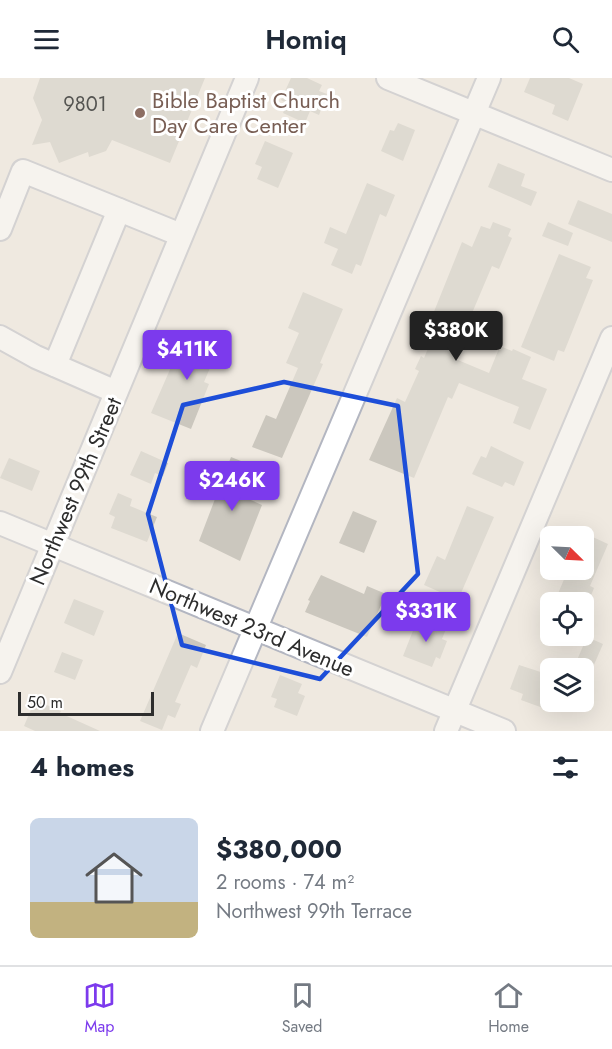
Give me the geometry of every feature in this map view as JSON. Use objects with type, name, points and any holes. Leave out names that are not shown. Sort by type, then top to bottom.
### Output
[{"type":"street","name":"Northwest 99th Street","points":[[0,672],[247,78]]},
{"type":"street","points":[[388,78],[612,170]]},
{"type":"street","points":[[212,731],[489,78]]},
{"type":"street","points":[[0,229],[23,171],[181,236]]},
{"type":"street","points":[[55,365],[119,210]]},
{"type":"street","points":[[0,337],[116,392]]},
{"type":"street","points":[[450,721],[612,338]]},
{"type":"street","name":"Northwest 23rd Avenue","points":[[0,523],[255,629],[450,721],[504,731]]},
{"type":"highlighted area","points":[[284,382],[398,406],[418,574],[320,679],[182,645],[148,514],[183,405]]},
{"type":"building","points":[[40,78],[205,78],[170,163],[112,140],[106,151],[89,157],[88,152],[59,163],[50,142],[32,145],[42,120],[33,98]]},
{"type":"building","points":[[291,78],[307,78],[322,85],[319,91],[327,94],[319,115],[310,111],[305,123],[283,113],[287,103],[281,100]]},
{"type":"building","points":[[530,78],[569,78],[583,84],[568,121],[552,114],[555,105],[524,92]]},
{"type":"building","points":[[398,123],[415,130],[403,161],[381,151],[390,130],[394,131]]},
{"type":"building","points":[[265,141],[293,153],[278,188],[257,179],[262,167],[255,164]]},
{"type":"building","points":[[498,163],[525,174],[521,186],[537,192],[531,206],[488,187]]},
{"type":"building","points":[[367,183],[395,195],[386,217],[380,214],[361,266],[356,264],[352,274],[331,265],[338,249],[324,243],[330,227],[346,234]]},
{"type":"building","points":[[578,200],[612,214],[612,242],[568,224]]},
{"type":"building","points":[[493,222],[511,229],[508,236],[512,238],[499,269],[492,266],[453,358],[489,373],[500,346],[531,357],[522,379],[547,389],[530,430],[513,423],[519,407],[459,383],[452,399],[448,397],[414,478],[369,460],[397,398],[405,402],[419,371],[415,369],[421,356],[424,358],[437,327],[429,324],[462,242],[472,247],[481,226],[490,229]]},
{"type":"building","points":[[548,222],[573,233],[568,246],[542,236]]},
{"type":"building","points":[[559,254],[591,267],[586,278],[593,280],[564,352],[558,350],[554,361],[521,347]]},
{"type":"building","points":[[303,292],[343,309],[320,363],[323,364],[282,458],[252,447],[266,415],[276,419],[298,368],[286,363],[299,333],[288,328]]},
{"type":"building","points":[[194,331],[221,342],[204,382],[209,384],[191,429],[151,413],[185,335],[192,338]]},
{"type":"building","points":[[491,446],[524,462],[514,486],[505,482],[502,487],[472,474],[481,456],[486,458]]},
{"type":"building","points":[[141,451],[168,463],[163,476],[155,473],[151,484],[130,475]]},
{"type":"building","points":[[231,457],[256,467],[244,497],[262,505],[240,561],[199,541]]},
{"type":"building","points":[[9,458],[40,471],[32,491],[0,478]]},
{"type":"building","points":[[118,493],[132,499],[130,506],[157,517],[147,542],[111,528],[115,517],[109,514]]},
{"type":"building","points":[[467,506],[494,517],[458,600],[424,585],[437,556],[445,560]]},
{"type":"building","points":[[353,511],[377,521],[364,553],[339,543]]},
{"type":"building","points":[[594,538],[608,544],[594,577]]},
{"type":"building","points":[[321,575],[364,594],[367,586],[386,594],[367,637],[305,612],[310,601],[308,600]]},
{"type":"building","points":[[564,580],[593,580],[590,586],[594,588],[592,592],[559,592]]},
{"type":"building","points":[[74,599],[104,611],[94,636],[64,623]]},
{"type":"building","points":[[418,618],[446,629],[442,639],[447,641],[440,659],[436,657],[432,667],[403,656]]},
{"type":"building","points":[[178,633],[206,645],[197,668],[191,665],[175,702],[181,704],[175,718],[168,715],[162,730],[140,721]]},
{"type":"building","points":[[594,640],[603,644],[594,665],[594,658],[578,658],[583,646],[594,646]]},
{"type":"building","points":[[62,652],[83,660],[75,680],[54,672]]},
{"type":"building","points":[[519,665],[540,672],[540,707],[521,700],[523,694],[510,689]]},
{"type":"building","points":[[280,675],[302,684],[298,693],[305,696],[297,716],[274,707],[277,699],[271,697]]},
{"type":"building","points":[[35,700],[100,731],[35,731],[24,726]]},
{"type":"place","name":"Bible Baptist Church Day Care Center","points":[[140,113]]}]
